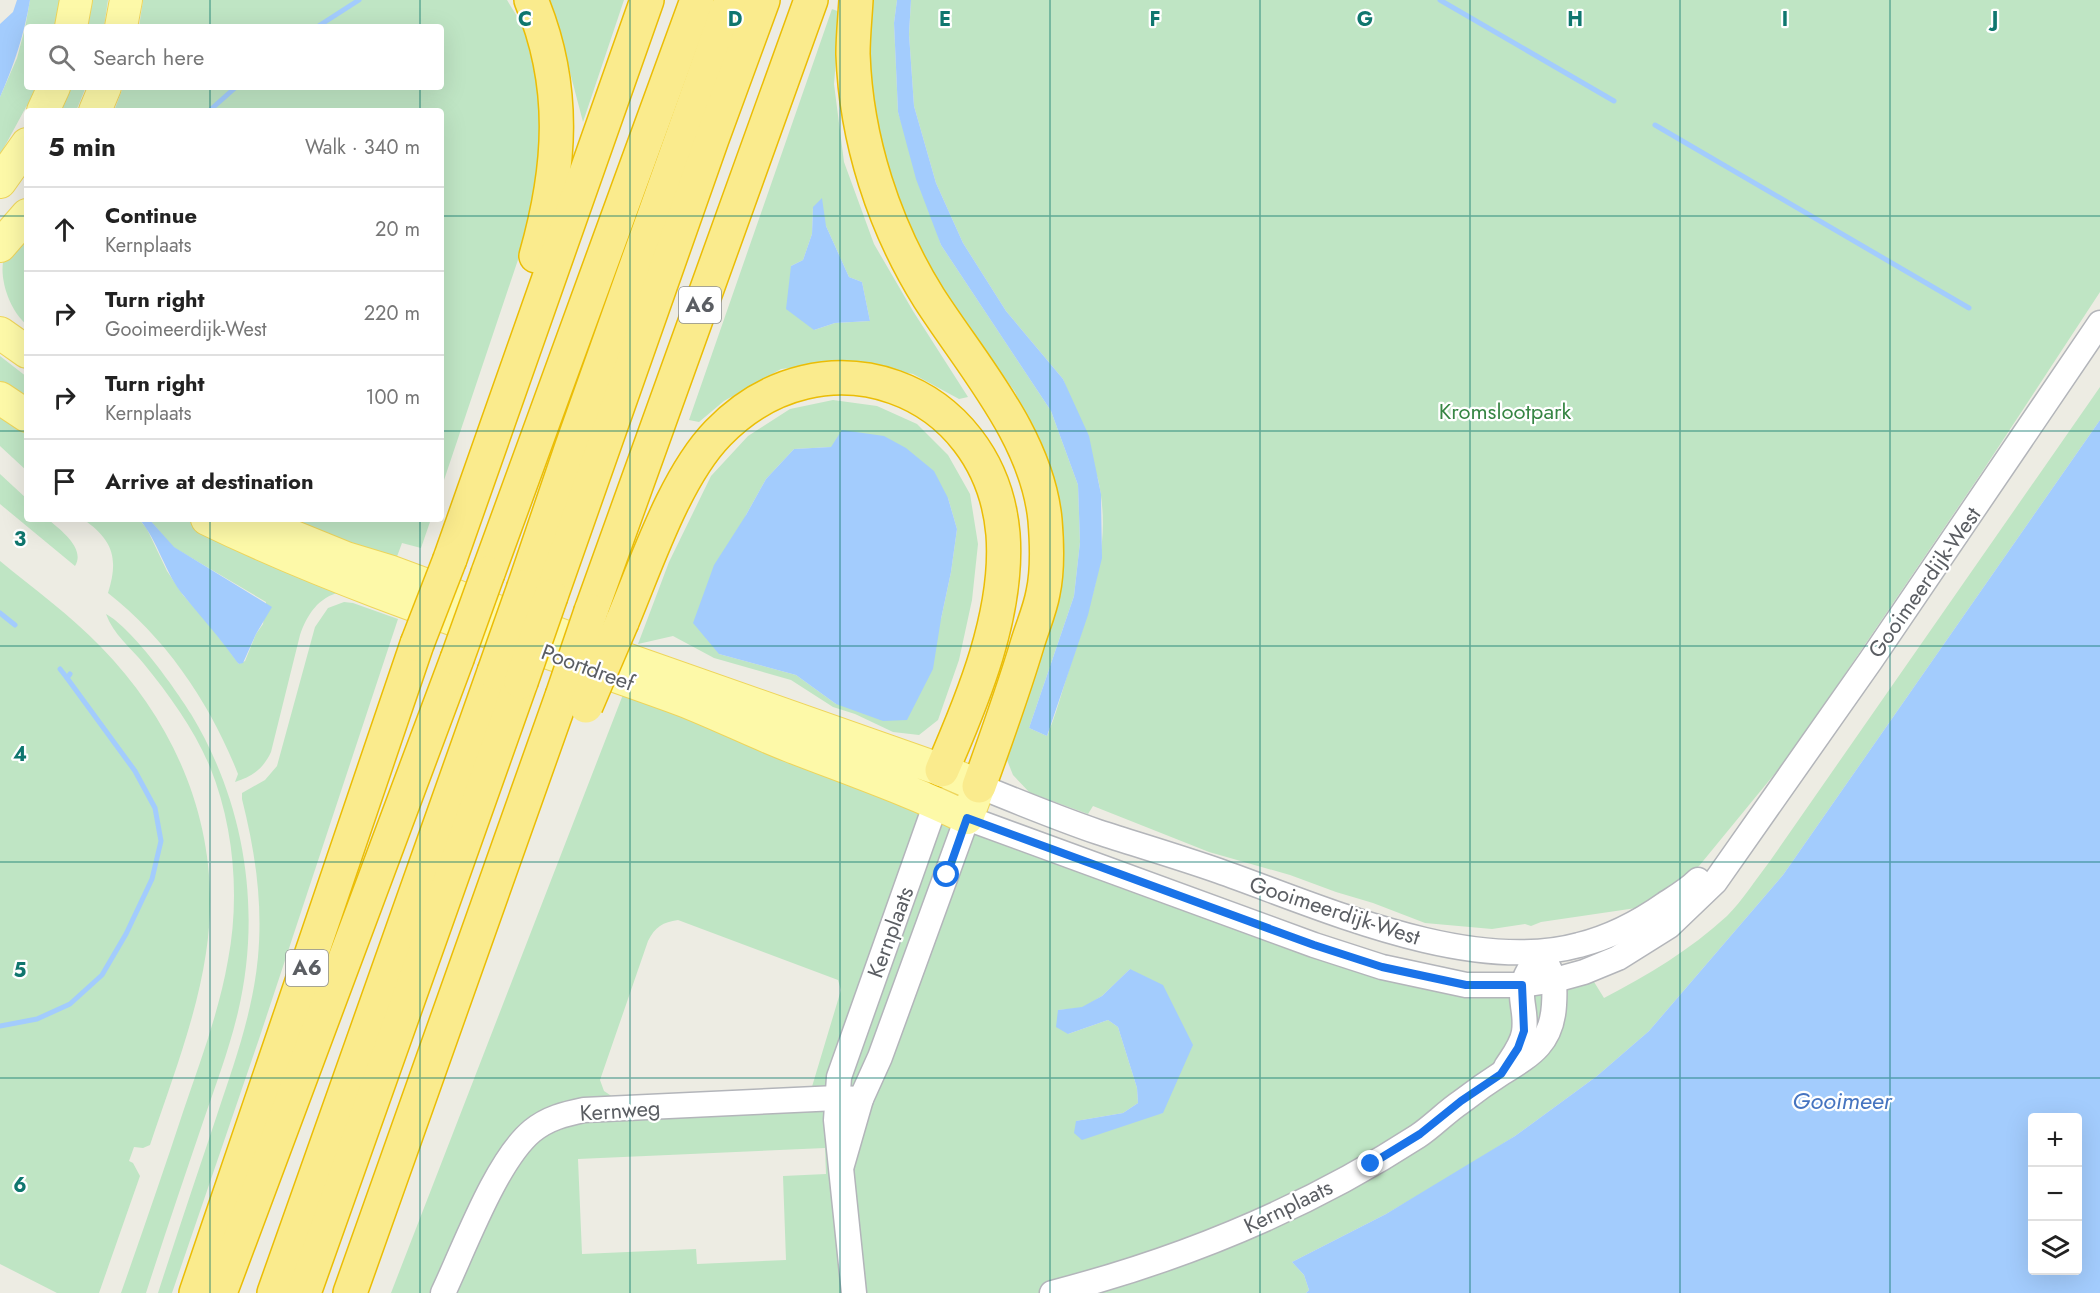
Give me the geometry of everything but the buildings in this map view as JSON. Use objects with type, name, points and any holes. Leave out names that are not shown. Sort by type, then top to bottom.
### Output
[{"type":"highway","name":"A6","points":[[196,1293],[417,644],[550,203],[557,130],[556,94],[545,39],[531,0]]},
{"type":"highway","name":"A6","points":[[442,557],[646,0]]},
{"type":"highway","name":"A6","points":[[220,1293],[457,658],[697,0]]},
{"type":"highway","name":"A6","points":[[538,592],[576,435],[731,0]]},
{"type":"highway","name":"A6","points":[[274,1293],[763,0]]},
{"type":"highway","name":"A6","points":[[574,701],[591,611],[811,0]]},
{"type":"highway","points":[[856,0],[853,53],[859,114],[868,156],[881,198],[899,245],[929,297],[1017,433],[1037,484],[1044,518],[1046,548],[1043,593],[1009,704],[979,786]]},
{"type":"highway","name":"A6","points":[[350,1293],[541,757],[622,622],[680,490],[702,452],[735,417],[780,390],[809,381],[839,377],[860,378],[903,390],[926,401],[948,418],[966,439],[989,481],[1002,532],[1004,560],[1001,590],[989,643],[973,693],[942,770]]},
{"type":"highway","name":"A6","points":[[304,1293],[507,677]]},
{"type":"main road","points":[[72,24],[76,0]]},
{"type":"main road","points":[[122,24],[126,0]]},
{"type":"main road","points":[[44,108],[53,90]]},
{"type":"main road","points":[[96,108],[104,90]]},
{"type":"main road","points":[[0,182],[24,149]]},
{"type":"main road","points":[[0,246],[24,218]]},
{"type":"main road","points":[[1,327],[24,349]]},
{"type":"main road","points":[[0,398],[24,414]]},
{"type":"main road","name":"Poortdreef","points":[[214,522],[292,558],[380,592],[685,702],[773,740],[936,803],[967,818]]},
{"type":"main road","name":"Poortdreef","points":[[257,522],[346,558],[389,571],[648,667],[942,770],[979,786]]},
{"type":"main road","name":"Kernplaats","points":[[936,803],[942,770]]},
{"type":"main road","name":"Kernplaats","points":[[967,818],[979,786]]},
{"type":"street","name":"Gooimeerdijk-West","points":[[967,818],[1314,945],[1382,967],[1466,985],[1522,985],[1555,980],[1584,972],[1618,958],[1669,926],[1715,882],[1877,651],[2100,323]]},
{"type":"street","name":"Gooimeerdijk-West","points":[[979,786],[1095,831],[1216,870],[1400,935],[1473,949],[1511,952],[1578,946],[1641,921],[1694,884],[1744,838]]},
{"type":"street","name":"Kernplaats","points":[[854,1293],[837,1120],[839,1077],[936,803]]},
{"type":"street","name":"Kernplaats","points":[[842,1165],[861,1099],[888,1037],[967,818]]},
{"type":"street","points":[[1540,951],[1555,980]]},
{"type":"street","points":[[1522,985],[1540,951]]},
{"type":"street","name":"Kernplaats","points":[[1052,1293],[1155,1262],[1223,1237],[1311,1196],[1371,1164],[1420,1134],[1461,1101],[1527,1058],[1547,1034],[1553,1014],[1555,980]]},
{"type":"street","name":"Kernplaats","points":[[1501,1074],[1518,1048],[1524,1031],[1522,985]]},
{"type":"street","name":"Kernweg","points":[[443,1293],[488,1195],[504,1166],[532,1131],[557,1116],[584,1110],[837,1098],[861,1099]]},
{"type":"green space","points":[[30,0],[67,0],[63,24],[26,24]]},
{"type":"green space","points":[[86,0],[108,0],[104,24],[82,24]]},
{"type":"green space","points":[[143,0],[507,0],[523,26],[539,89],[542,156],[526,236],[444,480],[444,108],[115,108],[122,90],[444,90],[444,24],[139,24]]},
{"type":"green space","points":[[542,0],[624,0],[583,122],[560,34]]},
{"type":"green space","name":"Kromslootpark","points":[[869,0],[897,0],[894,23],[898,112],[941,245],[1051,411],[1078,485],[1080,542],[1074,596],[1029,728],[1047,736],[1097,576],[1103,528],[1098,479],[1063,379],[1006,311],[963,243],[936,183],[914,106],[909,34],[911,0],[2100,0],[2100,292],[1982,472],[1790,755],[1699,866],[1643,907],[1541,922],[1531,926],[1525,924],[1492,929],[1425,923],[1290,875],[1209,852],[1093,806],[1088,814],[1030,793],[1013,775],[1007,760],[1013,734],[1044,646],[1055,604],[1061,559],[1053,477],[1015,392],[936,282],[894,207],[866,75]]},
{"type":"green space","points":[[832,9],[840,12],[834,84],[844,162],[874,244],[913,311],[968,397],[959,399],[913,374],[843,362],[781,369],[724,401],[699,422],[689,420]],"holes":[[[813,207],[826,226],[849,277],[862,282],[870,321],[835,323],[814,330],[791,266],[803,260],[812,234]]]},
{"type":"green space","points":[[24,32],[24,90],[40,90],[24,108],[0,155],[0,97],[17,58]]},
{"type":"green space","points":[[64,90],[85,90],[77,108],[60,108]]},
{"type":"green space","points":[[24,235],[24,322],[12,305],[3,279],[3,262]]},
{"type":"green space","points":[[0,356],[24,375],[24,402],[0,385]]},
{"type":"green space","points":[[2100,387],[2100,420],[1783,875],[1649,1031],[1597,1076],[1515,1136],[1386,1214],[1292,1262],[1304,1275],[1309,1290],[1306,1293],[391,1293],[624,692],[1429,984],[1591,977],[1604,998],[1668,961],[1713,928],[1727,916],[1770,861]],"holes":[[[678,920],[838,980],[841,990],[811,1090],[613,1097],[604,1091],[600,1080],[648,941],[660,926]],[[1130,969],[1163,1113],[1076,1121],[1123,1113],[1138,1103],[1137,1088],[1118,1027],[1108,1020],[1068,1034],[1058,1010],[1082,1008],[1102,996]],[[825,1148],[826,1174],[783,1176],[786,1260],[697,1264],[696,1249],[582,1254],[578,1159]]]},
{"type":"green space","points":[[833,400],[877,406],[917,424],[948,455],[970,494],[978,544],[972,600],[959,660],[938,720],[919,735],[893,732],[855,714],[833,707],[791,680],[714,658],[673,636],[638,644],[669,562],[711,476],[748,436],[790,409]],"holes":[[[831,447],[948,498],[957,529],[941,619],[836,704],[796,675],[719,654],[746,515],[766,479],[794,449]]]},
{"type":"green space","points":[[0,407],[24,424],[24,468],[0,446]]},
{"type":"green space","points":[[0,474],[24,496],[24,522],[51,522],[70,540],[77,553],[75,566],[0,504]]},
{"type":"green space","points":[[87,522],[141,522],[167,571],[183,595],[239,664],[245,661],[256,634],[263,624],[266,602],[173,547],[152,522],[194,522],[341,592],[326,598],[314,608],[306,621],[300,635],[271,752],[265,763],[252,774],[235,782],[238,774],[227,748],[215,723],[185,675],[149,631],[108,593],[113,570],[111,551],[101,534]]},
{"type":"green space","points":[[286,522],[430,522],[421,548],[402,543],[395,562]]},
{"type":"green space","points":[[0,561],[89,635],[129,679],[154,713],[174,750],[190,788],[202,827],[208,868],[210,910],[206,953],[196,1002],[150,1145],[143,1148],[134,1147],[129,1161],[133,1163],[140,1176],[99,1293],[57,1293],[0,1264]]},
{"type":"green space","points":[[344,602],[398,619],[172,1293],[158,1293],[236,1057],[256,977],[259,897],[242,793],[265,780],[277,766],[315,627],[328,608]]},
{"type":"green space","points":[[106,614],[140,645],[175,689],[210,748],[236,821],[244,858],[248,897],[245,974],[238,1012],[222,1068],[146,1293],[121,1293],[220,999],[232,936],[234,887],[225,813],[204,753],[172,701],[118,634]]},
{"type":"water","points":[[17,0],[30,0],[18,50],[0,97],[0,24],[13,12]]},
{"type":"water","points":[[897,0],[911,0],[909,34],[914,106],[936,183],[963,243],[1006,311],[1063,379],[1089,436],[1101,494],[1102,558],[1088,615],[1047,736],[1029,728],[1074,596],[1080,542],[1078,485],[1051,411],[941,245],[916,179],[898,112],[894,23]]},
{"type":"water","points":[[822,198],[826,226],[849,277],[862,282],[870,321],[835,323],[814,330],[786,309],[791,266],[803,260],[812,234],[813,207]]},
{"type":"water","name":"Gooimeer","points":[[2100,420],[2100,1293],[1306,1293],[1309,1290],[1304,1275],[1292,1262],[1386,1214],[1515,1136],[1597,1076],[1649,1031],[1783,875]]},
{"type":"water","points":[[842,430],[884,436],[906,448],[934,471],[948,498],[957,529],[933,669],[907,720],[883,721],[836,704],[796,675],[719,654],[693,623],[714,565],[766,479],[794,449],[831,447]]},
{"type":"water","points":[[142,522],[152,522],[174,547],[272,607],[243,663],[237,662],[177,587]]},
{"type":"water","points":[[1130,969],[1163,985],[1193,1045],[1163,1113],[1082,1140],[1074,1133],[1076,1121],[1123,1113],[1138,1103],[1137,1088],[1118,1027],[1108,1020],[1068,1034],[1056,1027],[1058,1010],[1082,1007],[1102,996]]},
{"type":"waterway","points":[[322,24],[359,0]]},
{"type":"waterway","points":[[1440,0],[1614,101]]},
{"type":"waterway","points":[[212,108],[233,90]]},
{"type":"waterway","points":[[1655,125],[1969,308]]},
{"type":"waterway","points":[[0,613],[15,625]]},
{"type":"waterway","points":[[60,669],[67,678],[70,674]]},
{"type":"waterway","points":[[0,1026],[37,1019],[70,1004],[102,975],[126,934],[152,879],[161,841],[155,808],[135,771],[67,678]]},
{"type":"route","points":[[947,875],[967,818],[1314,945],[1382,967],[1466,985],[1522,985],[1524,1022],[1522,1040],[1501,1074],[1461,1101],[1420,1134],[1371,1164]]}]
